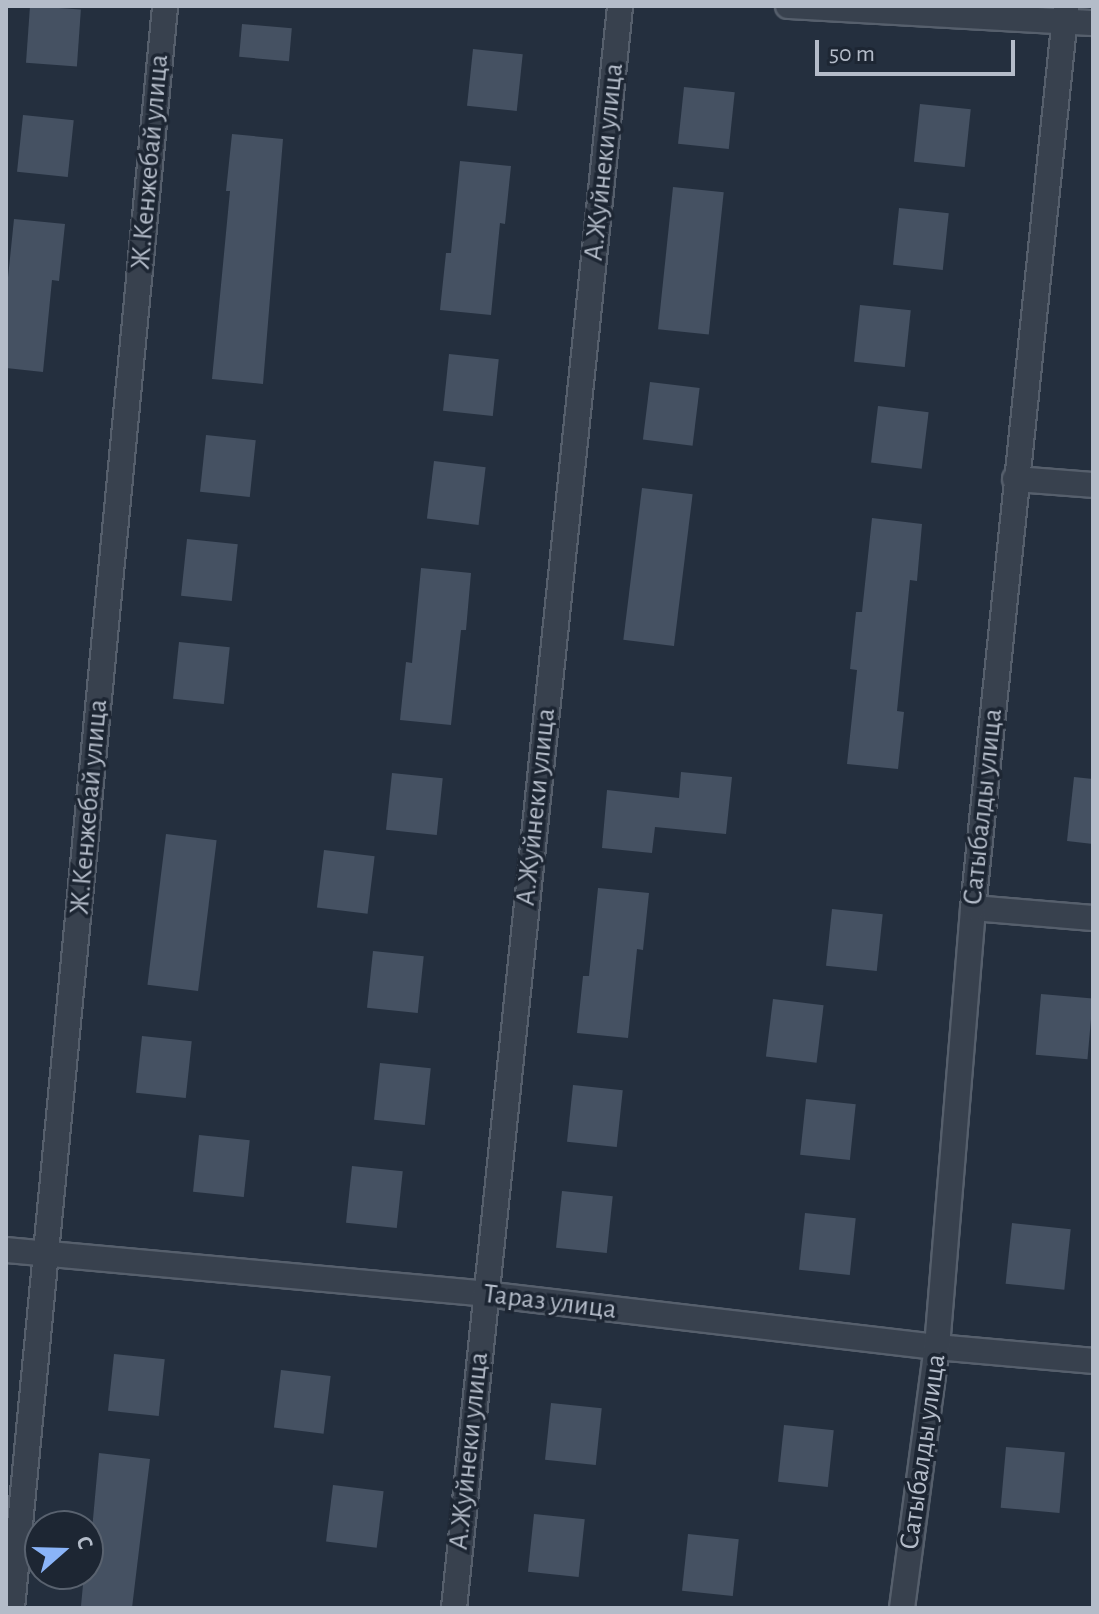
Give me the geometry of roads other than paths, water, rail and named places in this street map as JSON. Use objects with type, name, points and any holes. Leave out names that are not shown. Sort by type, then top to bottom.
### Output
[{"type":"street","name":"Ж.Кенжебай улица","points":[[12,1608],[165,6]]},
{"type":"street","name":"А.Жуйнеки улица","points":[[454,1608],[620,6]]},
{"type":"street","points":[[788,6],[1065,14],[1093,23]]},
{"type":"street","name":"Сатыбалды улица","points":[[902,1608],[937,1347],[973,908],[1065,14]]},
{"type":"street","points":[[1015,479],[1093,485]]},
{"type":"street","points":[[973,908],[1093,918]]},
{"type":"street","name":"Тараз улица","points":[[6,1250],[485,1294],[937,1347],[1093,1361]]}]
